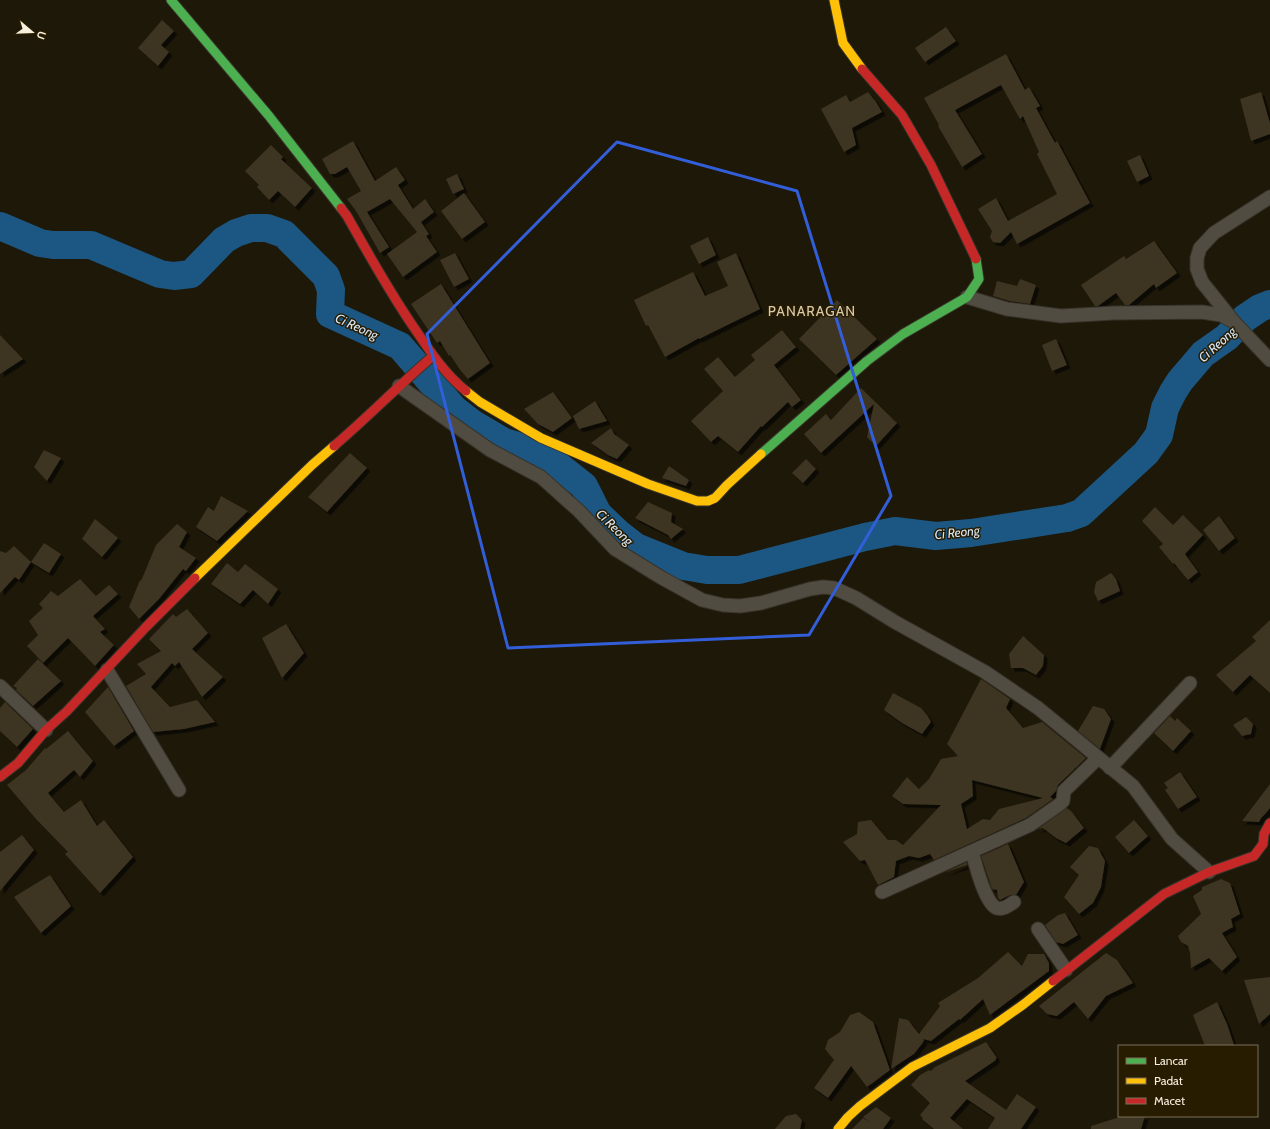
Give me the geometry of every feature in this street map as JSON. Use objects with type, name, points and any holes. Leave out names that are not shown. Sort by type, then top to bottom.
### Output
[{"type":"street","points":[[171,0],[269,116],[347,216],[396,302],[433,356],[460,386],[480,402],[540,438],[648,484],[697,501],[706,502],[718,498],[726,485],[867,361],[903,334],[967,297],[979,279],[977,261],[931,165],[902,115],[866,74],[843,43],[834,0]]},
{"type":"street","points":[[1270,197],[1214,233],[1200,248],[1197,258],[1197,269],[1202,282],[1234,322],[1270,360]]},
{"type":"street","points":[[967,297],[1007,308],[1060,316],[1114,313],[1202,312],[1221,315],[1234,322]]},
{"type":"street","points":[[0,778],[18,763],[46,730],[67,711],[146,627],[223,550],[312,465],[353,430],[433,356]]},
{"type":"street","points":[[402,384],[490,450],[541,478],[579,511],[615,549],[662,578],[702,600],[723,605],[740,606],[761,603],[810,589],[823,587],[834,588],[856,598],[902,626],[984,672],[1038,708],[1133,786],[1172,839],[1209,872]]},
{"type":"street","points":[[107,670],[179,790]]},
{"type":"street","points":[[1110,768],[1190,683]]},
{"type":"street","points":[[0,686],[46,730]]},
{"type":"street","points":[[882,892],[1030,825],[1060,804],[1063,801],[1064,791],[1098,758]]},
{"type":"street","points":[[838,1129],[860,1106],[912,1067],[990,1028],[1024,1004],[1164,894],[1209,872],[1254,856],[1263,844],[1264,834],[1270,823]]},
{"type":"street","points":[[972,852],[982,885],[992,906],[1003,908],[1014,902]]},
{"type":"street","points":[[1038,928],[1066,970]]},
{"type":"highlighted area","points":[[617,142],[797,191],[891,496],[809,635],[508,648],[427,334]]},
{"type":"building","points":[[162,20],[174,31],[161,45],[169,52],[158,66],[138,48]]},
{"type":"building","points":[[946,27],[956,41],[925,62],[915,48]]},
{"type":"building","points":[[1006,54],[1025,90],[1029,87],[1040,106],[1036,108],[1055,143],[1057,141],[1090,203],[1017,244],[1011,232],[1000,243],[993,242],[990,237],[992,231],[978,209],[996,198],[1008,221],[1057,194],[1037,154],[1039,152],[1023,116],[1020,119],[1001,85],[955,110],[982,154],[962,167],[938,126],[939,125],[924,98]]},
{"type":"building","points":[[868,92],[882,112],[852,128],[856,145],[844,152],[821,109],[846,95],[850,102]]},
{"type":"building","points":[[1261,92],[1270,123],[1270,134],[1251,141],[1240,99]]},
{"type":"building","points":[[353,141],[375,181],[396,167],[405,180],[398,185],[413,209],[425,199],[434,212],[421,222],[429,234],[426,236],[437,252],[403,277],[387,254],[417,232],[390,199],[367,212],[389,247],[380,253],[356,211],[347,199],[361,191],[347,167],[335,174],[330,174],[322,159]]},
{"type":"building","points":[[271,145],[283,157],[281,159],[312,188],[295,207],[278,191],[269,200],[257,187],[259,185],[245,171]]},
{"type":"building","points":[[1140,155],[1149,176],[1137,182],[1127,161]]},
{"type":"building","points":[[457,174],[464,189],[453,194],[446,179]]},
{"type":"building","points":[[464,193],[485,222],[462,239],[441,211]]},
{"type":"building","points":[[708,237],[716,255],[699,264],[690,246]]},
{"type":"building","points":[[1154,241],[1177,273],[1156,288],[1154,284],[1129,305],[1125,305],[1116,293],[1098,306],[1095,306],[1081,285],[1124,256],[1126,259]]},
{"type":"building","points":[[455,253],[469,279],[454,287],[440,260]]},
{"type":"building","points":[[736,253],[760,309],[699,338],[665,357],[648,325],[646,326],[634,300],[693,272],[705,296],[728,286],[717,262]]},
{"type":"building","points":[[1020,279],[1036,285],[1030,304],[1009,301],[993,296],[997,281],[1017,286]]},
{"type":"building","points":[[441,284],[490,363],[468,379],[450,355],[449,356],[440,341],[437,343],[411,304]]},
{"type":"building","points":[[837,300],[877,339],[836,375],[799,339]]},
{"type":"building","points":[[782,330],[796,347],[774,365],[801,400],[792,407],[788,402],[762,427],[761,426],[738,452],[718,436],[711,442],[691,421],[723,391],[704,369],[718,357],[735,377],[755,360],[751,355]]},
{"type":"building","points":[[0,335],[23,359],[0,374]]},
{"type":"building","points":[[1056,339],[1067,365],[1052,371],[1042,345]]},
{"type":"building","points":[[861,388],[897,423],[876,446],[867,437],[874,404],[821,453],[804,434],[826,414],[831,420]]},
{"type":"building","points":[[553,392],[572,418],[553,432],[538,424],[524,409]]},
{"type":"building","points":[[595,401],[607,421],[579,429],[573,416]]},
{"type":"building","points":[[611,428],[614,434],[629,445],[617,459],[608,455],[591,443]]},
{"type":"building","points":[[44,450],[61,458],[47,481],[34,467]]},
{"type":"building","points":[[350,453],[367,468],[327,512],[308,497]]},
{"type":"building","points":[[806,459],[816,469],[803,483],[792,473]]},
{"type":"building","points":[[669,466],[689,480],[686,486],[662,478]]},
{"type":"building","points":[[221,496],[248,511],[217,541],[196,527],[208,507],[214,511]]},
{"type":"building","points":[[648,502],[672,513],[671,522],[683,529],[671,539],[668,535],[635,518]]},
{"type":"building","points":[[1155,507],[1173,525],[1183,515],[1203,535],[1185,554],[1198,572],[1188,580],[1159,547],[1163,544],[1142,521]]},
{"type":"building","points":[[1219,516],[1235,538],[1219,551],[1203,530]]},
{"type":"building","points":[[95,519],[118,538],[102,557],[82,539]]},
{"type":"building","points":[[177,524],[187,532],[179,547],[196,558],[186,571],[183,569],[159,599],[139,619],[129,607],[156,545]]},
{"type":"building","points":[[44,543],[61,554],[49,573],[31,562]]},
{"type":"building","points":[[14,546],[31,562],[19,580],[15,577],[0,593],[0,551],[6,553]]},
{"type":"building","points":[[227,563],[238,572],[245,564],[278,589],[268,604],[253,590],[240,604],[211,584]]},
{"type":"building","points":[[1111,573],[1116,579],[1120,591],[1098,601],[1094,592],[1096,582]]},
{"type":"building","points":[[80,579],[96,596],[109,585],[118,594],[93,616],[105,629],[100,632],[114,645],[95,666],[68,638],[43,663],[27,646],[38,635],[29,621],[43,608],[39,604],[51,591],[58,596]]},
{"type":"building","points":[[187,609],[208,633],[192,649],[223,677],[202,697],[179,662],[175,666],[172,663],[151,687],[170,707],[197,700],[215,722],[184,729],[153,732],[126,686],[146,674],[137,664],[161,651],[149,639],[173,614],[176,617]]},
{"type":"building","points":[[1270,620],[1270,693],[1250,675],[1233,692],[1216,675],[1256,641],[1252,637]]},
{"type":"building","points":[[286,624],[304,653],[282,678],[262,638]]},
{"type":"building","points":[[1023,636],[1044,655],[1043,666],[1036,675],[1023,668],[1011,668],[1009,654]]},
{"type":"building","points":[[38,659],[61,681],[33,706],[16,690],[17,688],[13,686]]},
{"type":"building","points":[[981,679],[1010,699],[1006,708],[1023,728],[1042,722],[1086,758],[1058,785],[1056,791],[1050,797],[1053,799],[1026,818],[934,860],[930,854],[919,858],[909,856],[896,861],[894,877],[878,885],[865,860],[860,861],[843,842],[857,834],[858,822],[871,820],[888,840],[896,840],[903,845],[941,805],[903,804],[892,796],[907,777],[919,789],[929,779],[941,759],[958,756],[947,744]],"holes":[[[972,780],[1043,798],[999,809],[990,820],[983,819],[967,829],[961,804],[973,796]]]},
{"type":"building","points":[[108,687],[134,731],[114,746],[85,712]]},
{"type":"building","points":[[893,693],[921,708],[927,715],[931,722],[922,734],[902,723],[884,710]]},
{"type":"building","points":[[5,702],[33,729],[17,747],[0,731],[0,708]]},
{"type":"building","points":[[1093,706],[1104,709],[1111,719],[1100,749],[1078,731]]},
{"type":"building","points":[[1170,716],[1175,721],[1177,718],[1191,731],[1173,751],[1154,733]]},
{"type":"building","points":[[1246,717],[1253,724],[1251,734],[1242,736],[1233,725]]},
{"type":"building","points":[[68,731],[93,761],[80,777],[74,770],[48,793],[64,812],[81,800],[97,826],[104,820],[133,857],[100,893],[65,854],[68,852],[36,819],[7,785],[26,770],[45,748],[46,749]]},
{"type":"building","points":[[1180,772],[1197,797],[1178,809],[1165,790],[1168,788],[1164,783]]},
{"type":"building","points":[[1270,784],[1270,808],[1259,822],[1242,821]]},
{"type":"building","points":[[1067,808],[1072,812],[1084,828],[1066,843],[1056,838],[1043,828],[1038,829]]},
{"type":"building","points":[[1134,820],[1148,836],[1129,853],[1115,837]]},
{"type":"building","points":[[22,835],[34,850],[0,891],[0,852]]},
{"type":"building","points":[[1008,844],[1024,882],[1016,895],[1010,895],[1000,900],[998,898],[997,890],[992,889],[981,856]]},
{"type":"building","points":[[1089,846],[1098,848],[1105,861],[1101,887],[1093,903],[1079,914],[1064,897],[1079,875],[1070,867]]},
{"type":"building","points":[[967,862],[967,865],[944,873]]},
{"type":"building","points":[[50,875],[71,906],[41,933],[14,897]]},
{"type":"building","points":[[1221,879],[1230,883],[1240,914],[1231,919],[1233,927],[1222,933],[1237,957],[1222,971],[1209,958],[1191,968],[1188,946],[1181,942],[1178,936],[1201,914],[1193,896],[1202,890],[1202,887]]},
{"type":"building","points":[[1065,913],[1078,935],[1063,944],[1056,942],[1045,925],[1058,915]]},
{"type":"building","points":[[1008,952],[1022,966],[1028,954],[1044,954],[1049,963],[1049,971],[990,1015],[983,999],[960,1020],[959,1019],[931,1041],[923,1039],[924,1041],[914,1054],[891,1069],[899,1018],[908,1020],[919,1034],[940,1006],[938,1003],[978,978]]},
{"type":"building","points":[[1106,953],[1117,960],[1133,983],[1106,996],[1088,1019],[1074,1002],[1057,1016],[1047,1014],[1039,1006]]},
{"type":"building","points":[[1270,977],[1270,1014],[1259,1024],[1244,980]]},
{"type":"building","points":[[1217,1002],[1227,1024],[1234,1045],[1205,1045],[1193,1015]]},
{"type":"building","points":[[859,1012],[873,1022],[890,1070],[867,1087],[851,1066],[828,1098],[814,1088],[834,1060],[825,1049],[828,1040],[840,1032],[850,1015]]},
{"type":"building","points":[[986,1042],[997,1058],[995,1059],[996,1060],[965,1081],[1006,1110],[1017,1094],[1036,1107],[1021,1129],[988,1129],[995,1118],[967,1099],[950,1118],[963,1129],[934,1129],[922,1119],[923,1118],[920,1115],[930,1103],[911,1085],[920,1075],[929,1070],[931,1071],[935,1067]]},
{"type":"building","points":[[876,1107],[891,1118],[883,1129],[852,1129],[863,1118],[871,1123],[863,1117]]},
{"type":"building","points":[[796,1114],[802,1120],[800,1129],[775,1129],[786,1116]]},
{"type":"building","points":[[1120,1117],[1145,1117],[1141,1129],[1091,1129],[1091,1126]]},
{"type":"waterway","name":"Ci Reong","points":[[0,226],[40,243],[53,245],[91,245],[160,274],[174,276],[191,274],[224,240],[236,233],[251,228],[267,228],[284,234],[326,276],[331,290],[330,314],[400,346],[454,409],[472,423],[504,442],[546,456],[584,486],[598,514],[618,533],[636,547],[683,566],[707,570],[739,570],[865,537],[895,531],[936,536],[971,533],[1067,518],[1081,513],[1146,453],[1159,435],[1165,408],[1173,392],[1180,381],[1203,354],[1227,337],[1245,318],[1260,308],[1270,304]]},
{"type":"traffic: fast","points":[[171,0],[269,116],[341,208]]},
{"type":"traffic: fast","points":[[761,454],[867,361],[903,334],[967,297],[979,279],[976,259]]},
{"type":"traffic: slow","points":[[834,0],[843,43],[862,69]]},
{"type":"traffic: slow","points":[[466,391],[480,402],[541,438],[648,484],[697,501],[708,501],[715,498],[761,454]]},
{"type":"traffic: slow","points":[[195,578],[312,465],[334,446]]},
{"type":"traffic: slow","points":[[838,1129],[860,1106],[912,1067],[990,1028],[1053,981]]},
{"type":"traffic: jam","points":[[862,69],[902,115],[931,165],[976,259]]},
{"type":"traffic: jam","points":[[341,208],[389,289],[422,340],[445,371],[466,391]]},
{"type":"traffic: jam","points":[[334,446],[433,356]]},
{"type":"traffic: jam","points":[[0,777],[18,763],[46,730],[67,711],[146,627],[195,578]]},
{"type":"traffic: jam","points":[[1053,981],[1164,894],[1209,872],[1254,856],[1263,844],[1264,834],[1270,823]]},
{"type":"district","name":"PANARAGAN","points":[[812,311]]}]
